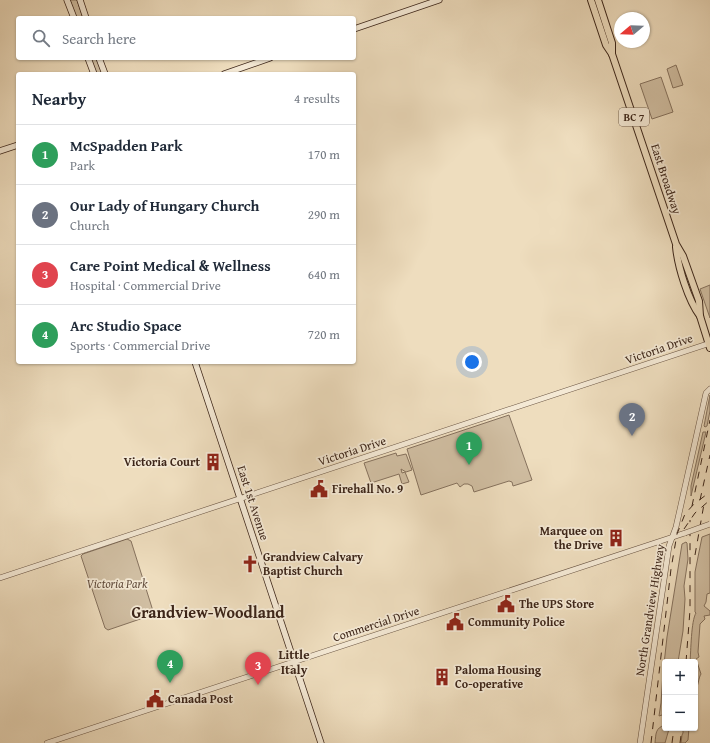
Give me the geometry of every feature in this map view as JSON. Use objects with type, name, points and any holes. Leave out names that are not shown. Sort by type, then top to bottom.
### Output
[{"type":"main road","points":[[68,0],[73,16]]},
{"type":"main road","points":[[80,0],[85,16]]},
{"type":"main road","points":[[356,28],[439,0]]},
{"type":"main road","name":"East Broadway","points":[[590,0],[606,45],[612,54],[676,244],[677,258],[691,303],[700,316],[709,345]]},
{"type":"main road","name":"East Broadway","points":[[598,0],[612,43],[612,54]]},
{"type":"main road","points":[[89,60],[93,72]]},
{"type":"main road","points":[[100,60],[104,72]]},
{"type":"main road","points":[[230,72],[264,60]]},
{"type":"main road","points":[[0,151],[16,146]]},
{"type":"main road","name":"East 1st Avenue","points":[[196,364],[321,743]]},
{"type":"street","name":"Victoria Drive","points":[[0,578],[709,345]]},
{"type":"street","name":"North Grandview Highway","points":[[640,743],[669,546],[706,392],[710,389]]},
{"type":"street","name":"Commercial Drive","points":[[48,743],[710,524]]},
{"type":"green space","points":[[70,0],[77,0],[82,16],[75,16]]},
{"type":"green space","points":[[91,60],[98,60],[101,72],[95,72]]},
{"type":"green space","points":[[676,65],[683,85],[673,88],[667,69]]},
{"type":"green space","points":[[661,77],[673,112],[652,119],[640,84]]},
{"type":"green space","points":[[710,285],[710,318],[700,289]]},
{"type":"green space","points":[[710,395],[710,411],[707,426],[705,427],[704,426]]},
{"type":"green space","points":[[509,415],[532,480],[513,486],[512,482],[509,481],[474,492],[472,486],[464,484],[460,487],[457,483],[421,495],[407,449]]},
{"type":"green space","points":[[703,432],[706,432],[691,496],[691,486]]},
{"type":"green space","points":[[396,453],[397,456],[406,454],[412,470],[406,472],[401,469],[402,473],[405,472],[409,482],[402,484],[399,474],[371,483],[364,463]]},
{"type":"green space","points":[[710,534],[710,593],[707,594],[704,606],[710,611],[710,615],[704,616],[705,619],[700,624],[699,657],[696,659],[690,659],[692,629],[696,613],[695,572],[702,537]]},
{"type":"green space","name":"Victoria Park","points":[[127,539],[131,541],[153,611],[152,615],[108,630],[105,628],[81,556]]},
{"type":"green space","points":[[687,543],[688,559],[684,586],[685,599],[683,631],[678,659],[665,659],[667,637],[682,544]]},
{"type":"green space","points":[[698,665],[701,674],[698,682]]},
{"type":"green space","points":[[662,688],[662,715],[659,716]]},
{"type":"green space","points":[[662,726],[662,731],[668,731],[665,743],[655,743],[656,734]]},
{"type":"green space","points":[[683,731],[689,731],[688,740],[685,743],[681,743],[682,735]]},
{"type":"railway","points":[[692,506],[710,420]]},
{"type":"railway","points":[[700,500],[710,455]]},
{"type":"railway","points":[[651,743],[671,569],[677,534],[685,514],[694,504],[710,492]]},
{"type":"railway","points":[[684,529],[695,513],[710,500]]},
{"type":"railway","points":[[695,555],[704,504]]},
{"type":"railway","points":[[686,659],[690,610],[690,520]]},
{"type":"railway","points":[[672,743],[674,731]]},
{"type":"railway","points":[[680,743],[682,731]]},
{"type":"place","name":"Our Lady of Hungary Church","points":[[632,436]]},
{"type":"place","name":"Victoria Court","points":[[213,462]]},
{"type":"place","name":"McSpadden Park","points":[[469,465]]},
{"type":"place","name":"Firehall No. 9","points":[[319,489]]},
{"type":"place","name":"Marquee on the Drive","points":[[616,538]]},
{"type":"place","name":"Grandview Calvary Baptist Church","points":[[250,564]]},
{"type":"place","name":"The UPS Store","points":[[506,604]]},
{"type":"place","name":"Community Police","points":[[455,622]]},
{"type":"place","name":"Paloma Housing Co-operative","points":[[442,677]]},
{"type":"place","name":"Arc Studio Space","points":[[170,683]]},
{"type":"place","name":"Care Point Medical & Wellness","points":[[258,685]]},
{"type":"place","name":"Canada Post","points":[[155,699]]},
{"type":"district","name":"Grandview-Woodland","points":[[208,612]]},
{"type":"district","name":"Little Italy","points":[[294,662]]}]
